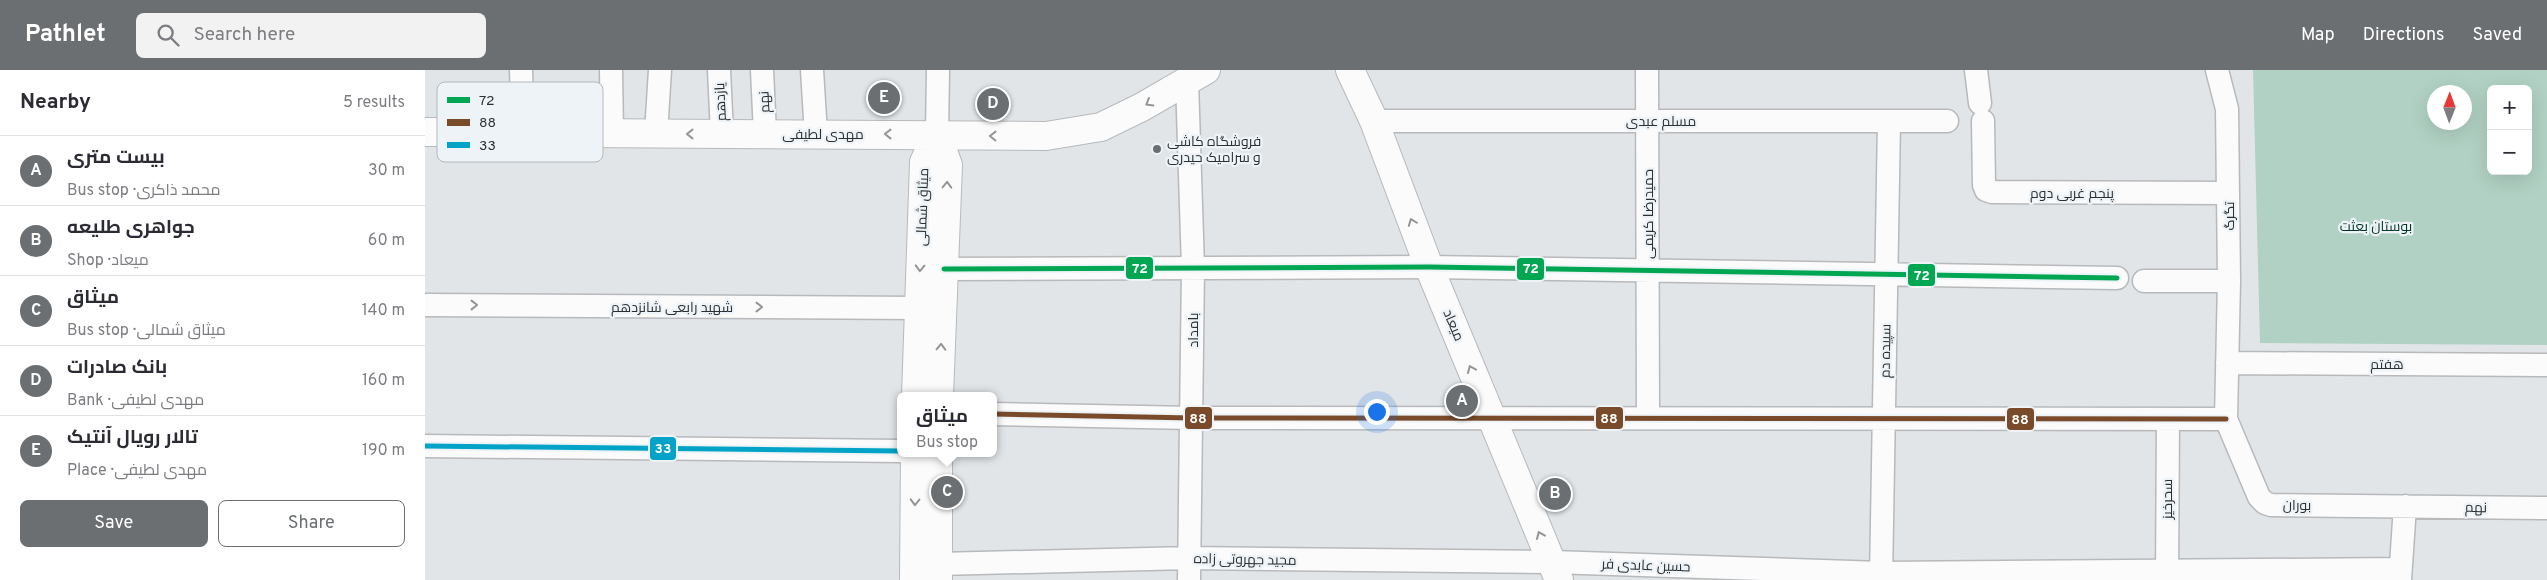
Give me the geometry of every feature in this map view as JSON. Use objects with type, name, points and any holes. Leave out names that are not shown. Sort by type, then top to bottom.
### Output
[{"type":"main road","name":"میعاد","points":[[1350,70],[1374,121],[1429,267],[1555,571]]},
{"type":"main road","name":"مهدی لطیفی","points":[[603,133],[1046,136],[1101,127],[1197,76]]},
{"type":"main road","name":"میثاق شمالی","points":[[937,135],[948,165],[939,392]]},
{"type":"main road","name":"میثاق شمالی","points":[[916,392],[924,162],[937,135]]},
{"type":"main road","points":[[914,580],[915,457]]},
{"type":"main road","points":[[938,572],[939,457]]},
{"type":"street","points":[[611,70],[612,133]]},
{"type":"street","points":[[656,133],[659,70]]},
{"type":"street","name":"یازدهم","points":[[719,70],[721,134]]},
{"type":"street","name":"نهم","points":[[762,70],[765,134]]},
{"type":"street","points":[[812,70],[817,134]]},
{"type":"street","points":[[937,135],[938,70]]},
{"type":"street","name":"حمیدرضا کریمی","points":[[1647,70],[1647,418]]},
{"type":"street","name":"پنجم غربی دوم","points":[[1976,70],[1981,112],[1984,185],[1986,190],[1992,192],[2229,193]]},
{"type":"street","name":"تگرگ","points":[[2217,70],[2227,110],[2229,193],[2227,363]]},
{"type":"street","name":"بامداد","points":[[1189,569],[1193,418],[1193,268],[1197,76]]},
{"type":"street","name":"مسلم عبدی","points":[[1374,121],[1947,121]]},
{"type":"street","name":"سپیده دم","points":[[1881,577],[1889,121]]},
{"type":"street","points":[[945,269],[1429,267],[2117,278]]},
{"type":"street","points":[[2143,281],[2229,281]]},
{"type":"street","name":"شهید رابعی شانزدهم","points":[[425,305],[918,308]]},
{"type":"street","name":"هفتم","points":[[2227,363],[2547,365]]},
{"type":"street","name":"بوران","points":[[2227,363],[2226,419],[2259,497],[2265,503],[2405,506]]},
{"type":"street","points":[[997,414],[1193,418],[2226,419]]},
{"type":"street","name":"سحرخیز","points":[[2167,419],[2167,575]]},
{"type":"street","points":[[425,446],[897,451]]},
{"type":"street","points":[[2400,574],[2405,506]]},
{"type":"street","name":"نهم","points":[[2405,506],[2547,508]]},
{"type":"street","name":"مجید جهروتی زاده","points":[[938,572],[1189,569],[1555,571]]},
{"type":"street","name":"حسین عابدی‌ فر","points":[[1555,571],[1881,577],[2400,574]]},
{"type":"green space","name":"بوستان بعثت","points":[[2253,70],[2547,70],[2547,345],[2260,343]]},
{"type":"transit line","name":"72","points":[[944,269],[1429,267],[2117,278]]},
{"type":"transit line","name":"88","points":[[997,414],[1192,418],[2226,419]]},
{"type":"transit line","name":"33","points":[[425,446],[897,451]]},
{"type":"place","name":"تالار رویال آنتیک","points":[[884,98]]},
{"type":"place","name":"بانک صادرات","points":[[993,104]]},
{"type":"place","name":"فروشگاه کاشی و سرامیک حیدری","points":[[1157,149]]},
{"type":"place","name":"بیست متری","points":[[1462,401]]},
{"type":"place","name":"میثاق","points":[[947,492]]},
{"type":"place","name":"جواهری طلیعه","points":[[1555,494]]}]
